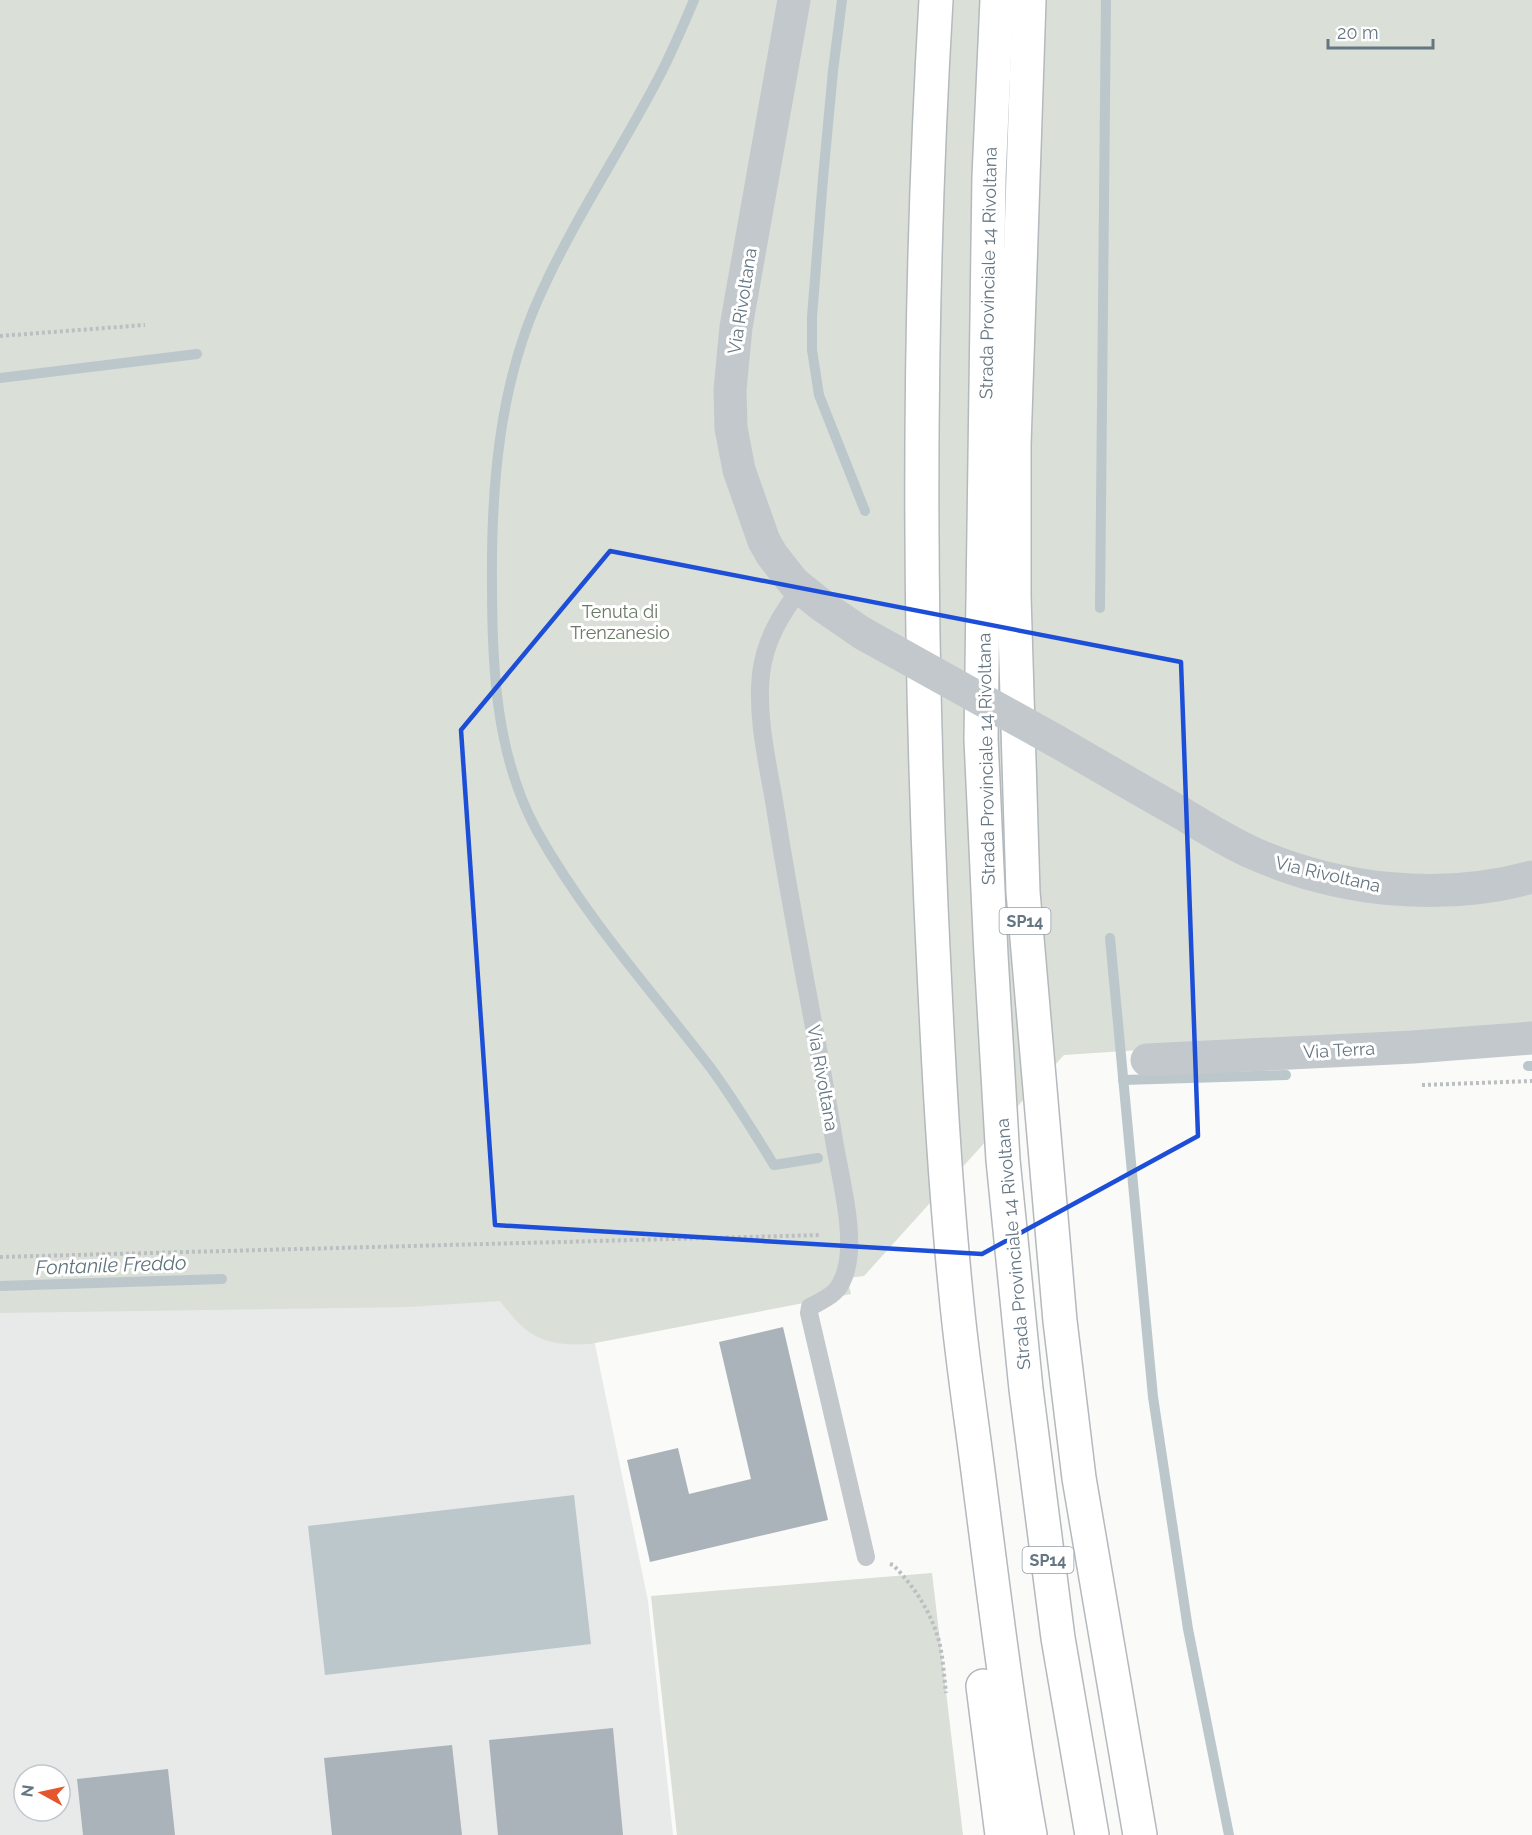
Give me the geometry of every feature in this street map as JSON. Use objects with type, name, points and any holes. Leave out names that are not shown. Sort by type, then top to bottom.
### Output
[{"type":"highway","points":[[936,0],[929,123],[922,347],[923,706],[942,1130],[956,1296],[1005,1687],[1030,1835]]},
{"type":"highway","name":"Strada Provinciale 14 Rivoltana","points":[[997,0],[989,189],[981,739],[991,955],[1003,1160],[1025,1377],[1058,1638],[1092,1835]]},
{"type":"highway","name":"SP14","points":[[1029,0],[1014,445],[1014,596],[1023,892],[1059,1311],[1079,1478],[1140,1835]]},
{"type":"highway","points":[[956,1296],[956,1463],[1002,1835]]},
{"type":"street","name":"Via Rivoltana","points":[[794,0],[736,327],[730,390],[735,452],[751,505],[764,541],[787,576],[824,607],[862,633],[1244,849],[1272,861],[1304,872],[1362,885],[1426,891],[1477,889],[1532,878]]},
{"type":"street","name":"Via Terra","points":[[1147,1059],[1413,1047],[1532,1038]]},
{"type":"lane","name":"Via Rivoltana","points":[[801,588],[784,611],[766,648],[761,675],[761,719],[783,863],[824,1082],[849,1233],[849,1259],[840,1286],[824,1301],[810,1307],[809,1313],[866,1557]]},
{"type":"path","points":[[0,336],[145,325]]},
{"type":"path","points":[[1422,1085],[1532,1081]]},
{"type":"path","points":[[0,1257],[849,1233]]},
{"type":"path","points":[[866,1557],[893,1565],[909,1582],[923,1604],[939,1641],[947,1698]]},
{"type":"highlighted area","points":[[610,551],[1181,662],[1198,1136],[982,1254],[495,1225],[461,730]]},
{"type":"shaded area","points":[[583,1286],[648,1601],[673,1835],[0,1835],[0,1299]]},
{"type":"shaded area","points":[[574,1495],[591,1644],[325,1675],[308,1526]]},
{"type":"green space","name":"Tenuta di Trenzanesio","points":[[0,0],[1532,0],[1532,1024],[1064,1055],[864,1276],[847,1278],[851,1294],[590,1344],[560,1343],[538,1337],[519,1324],[500,1301],[408,1307],[0,1313]]},
{"type":"green space","points":[[932,1573],[963,1835],[677,1835],[651,1596]]},
{"type":"building","points":[[783,1327],[828,1520],[650,1562],[627,1460],[678,1448],[689,1494],[751,1479],[719,1342]]},
{"type":"building","points":[[613,1728],[623,1835],[498,1835],[489,1740]]},
{"type":"building","points":[[452,1745],[462,1835],[332,1835],[324,1758]]},
{"type":"building","points":[[168,1769],[175,1835],[83,1835],[77,1779]]},
{"type":"waterway","points":[[694,0],[659,77],[554,265],[515,363],[500,436],[493,511],[492,617],[495,680],[505,742],[523,802],[537,831],[576,893],[619,952],[710,1067],[774,1165],[818,1158]]},
{"type":"waterway","points":[[842,0],[823,178],[812,317],[812,350],[819,395],[865,511]]},
{"type":"waterway","points":[[1100,608],[1106,0]]},
{"type":"waterway","points":[[0,378],[197,354]]},
{"type":"waterway","points":[[1110,938],[1153,1397],[1188,1629],[1229,1835]]},
{"type":"waterway","points":[[1123,1080],[1286,1075]]},
{"type":"waterway","name":"Fontanile Freddo","points":[[0,1286],[222,1279]]}]
